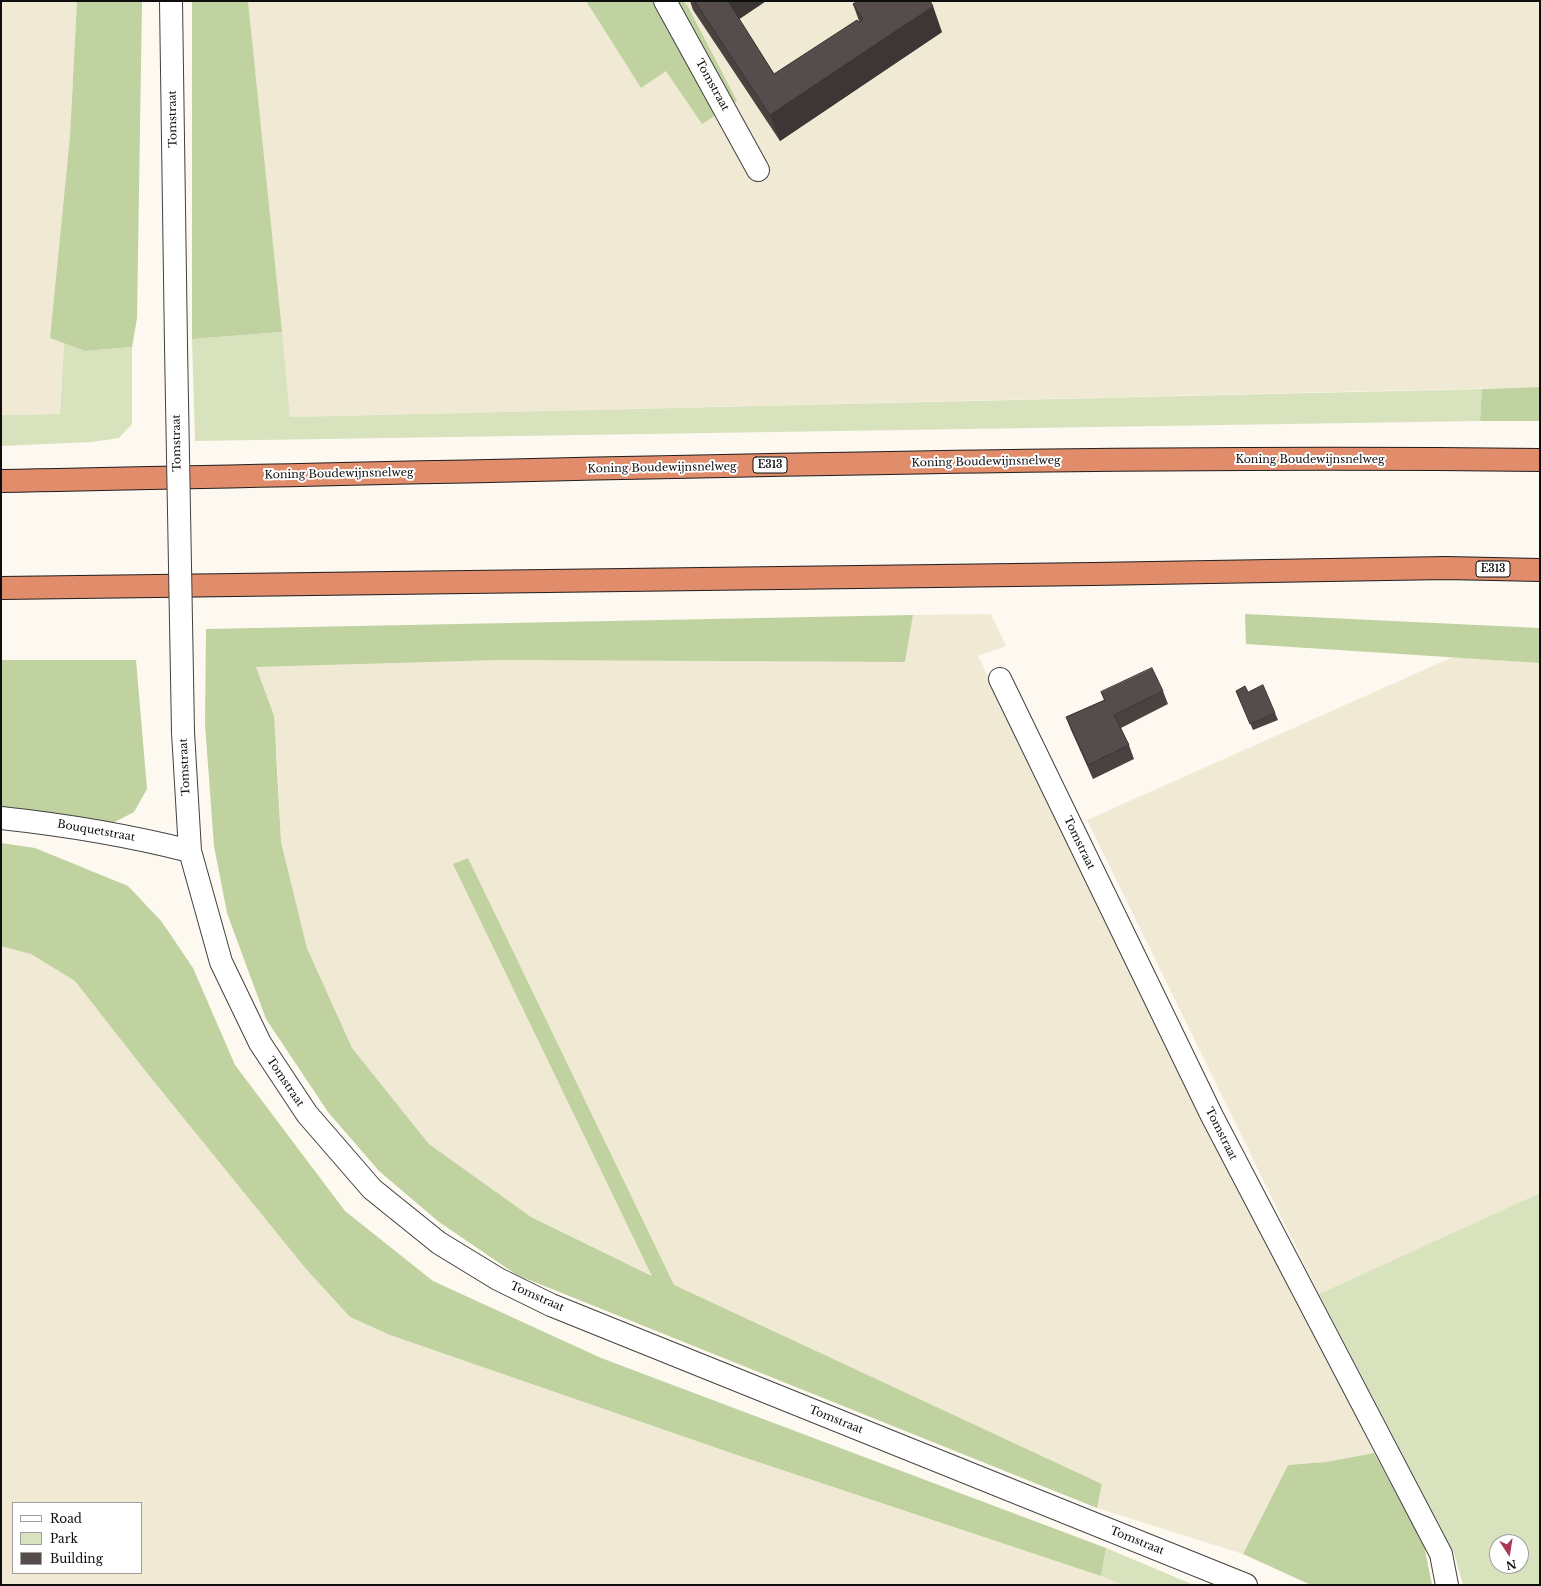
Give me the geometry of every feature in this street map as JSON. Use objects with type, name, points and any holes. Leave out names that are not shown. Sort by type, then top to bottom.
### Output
[{"type":"highway","name":"Koning Boudewijnsnelweg","points":[[1,481],[947,462],[1432,459],[1540,460]]},
{"type":"highway","name":"E313","points":[[1,588],[1101,574],[1446,568],[1540,570]]},
{"type":"street","name":"Tomstraat","points":[[171,1],[183,732],[190,851],[221,962],[260,1043],[307,1114],[372,1188],[439,1243],[498,1279],[551,1305],[1246,1585]]},
{"type":"street","name":"Tomstraat","points":[[665,1],[758,170]]},
{"type":"street","name":"Tomstraat","points":[[1000,679],[1212,1116],[1441,1554],[1447,1585]]},
{"type":"street","name":"Bouquetstraat","points":[[1,818],[53,823],[133,837],[190,851]]},
{"type":"shaded area","points":[[1,1],[77,1],[70,136],[50,338],[64,343],[60,414],[1,415]]},
{"type":"shaded area","points":[[248,1],[586,1],[641,88],[665,71],[687,5],[683,1],[1540,1],[1540,387],[290,417]]},
{"type":"shaded area","points":[[991,614],[1006,646],[978,656],[1374,1453],[1326,1462],[1288,1465],[1243,1554],[1097,1508],[1102,1484],[653,1276],[531,1217],[429,1144],[352,1048],[307,948],[281,842],[277,757],[256,667],[500,660],[905,662],[913,615]]},
{"type":"shaded area","points":[[1453,657],[1540,663],[1540,1193],[1319,1294],[1087,820]]},
{"type":"shaded area","points":[[1,946],[31,954],[75,981],[147,1073],[306,1269],[350,1317],[390,1335],[737,1455],[1101,1576],[1123,1585],[1,1585]]},
{"type":"green space","points":[[77,1],[142,1],[137,318],[132,347],[85,351],[50,338],[70,136]]},
{"type":"green space","points":[[192,1],[248,1],[282,332],[192,339]]},
{"type":"green space","points":[[586,1],[683,1],[687,5],[737,101],[702,124],[666,71],[641,88]]},
{"type":"green space","points":[[282,332],[290,417],[1482,389],[1480,421],[195,441],[192,339]]},
{"type":"green space","points":[[64,343],[85,351],[132,347],[132,424],[119,438],[92,442],[1,446],[1,415],[60,414]]},
{"type":"green space","points":[[1540,387],[1540,421],[1480,421],[1482,389]]},
{"type":"green space","points":[[1245,614],[1540,628],[1540,663],[1246,644]]},
{"type":"green space","points":[[913,615],[905,662],[500,660],[256,667],[274,716],[281,842],[307,948],[352,1048],[429,1144],[531,1217],[652,1276],[453,864],[468,858],[674,1285],[1102,1484],[1097,1508],[517,1275],[439,1222],[379,1171],[328,1112],[266,1019],[227,913],[214,846],[205,724],[206,629]]},
{"type":"green space","points":[[1,660],[136,660],[147,789],[134,812],[107,826],[1,814]]},
{"type":"green space","points":[[1,843],[35,848],[128,886],[162,922],[193,968],[235,1065],[345,1211],[433,1281],[601,1358],[1106,1548],[1101,1576],[737,1455],[390,1335],[350,1317],[306,1269],[147,1073],[75,981],[31,954],[1,946]]},
{"type":"green space","points":[[1540,1193],[1540,1585],[1463,1585],[1454,1553],[1319,1294]]},
{"type":"green space","points":[[1374,1453],[1424,1545],[1432,1585],[1311,1585],[1243,1554],[1288,1465],[1326,1462]]},
{"type":"green space","points":[[1106,1548],[1194,1585],[1123,1585],[1101,1576]]},
{"type":"building","points":[[695,1],[728,1],[774,74],[857,20],[859,22],[863,19],[853,4],[857,1],[930,1],[933,6],[770,115]]},
{"type":"building","points":[[1152,668],[1163,691],[1114,715],[1129,745],[1088,765],[1066,717],[1105,700],[1101,692]]},
{"type":"building","points":[[1263,685],[1275,713],[1250,724],[1236,691],[1245,686],[1248,692]]}]
